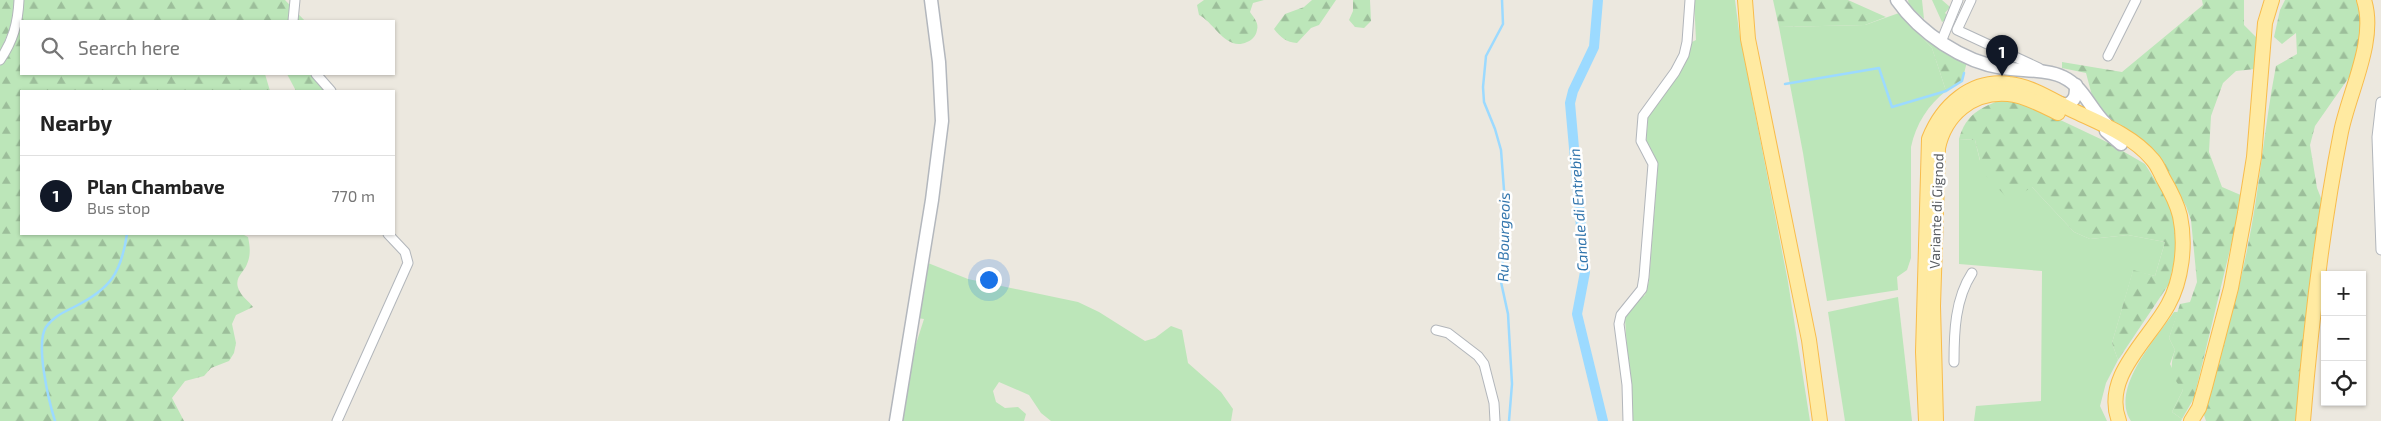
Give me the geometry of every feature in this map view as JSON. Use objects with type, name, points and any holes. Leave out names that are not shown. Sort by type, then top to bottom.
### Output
[{"type":"main road","points":[[896,421],[932,200],[942,121],[939,62],[931,0]]},
{"type":"main road","points":[[1744,0],[1748,39],[1809,340],[1820,421]]},
{"type":"main road","points":[[1897,0],[1921,26],[1941,42],[1972,58],[2001,68],[2062,76],[2076,85],[2095,115],[2109,128]]},
{"type":"main road","points":[[2191,421],[2198,408],[2205,387],[2231,288],[2246,213],[2254,157],[2265,23],[2272,0]]},
{"type":"main road","points":[[2303,421],[2310,332],[2341,132],[2367,34],[2368,24],[2364,0]]},
{"type":"main road","name":"Variante di Gignod","points":[[1926,421],[1923,352],[1929,139],[1935,124],[1947,107],[1959,96],[1991,84],[2009,84],[2027,89],[2109,128],[2138,146],[2153,159],[2170,188],[2180,215],[2183,237],[2180,272],[2169,305],[2119,380],[2114,400],[2114,409],[2119,421]]},
{"type":"main road","points":[[2054,101],[2067,105],[2073,101],[2076,96],[2076,85]]},
{"type":"main road","points":[[2076,85],[2085,120],[2109,132],[2121,144]]},
{"type":"main road","name":"Variante di Gignod","points":[[1936,421],[1933,306],[1938,148],[1941,133],[1950,118],[1961,107],[1976,99],[1992,94],[2009,94],[2052,110],[2121,144],[2159,170]]},
{"type":"street","points":[[0,60],[10,45],[18,19],[19,0]]},
{"type":"street","points":[[293,20],[295,0]]},
{"type":"street","points":[[1628,421],[1627,385],[1619,324],[1621,315],[1642,289],[1653,164],[1641,141],[1640,128],[1643,116],[1675,72],[1684,55],[1688,42],[1690,0]]},
{"type":"street","points":[[1941,42],[1958,0]]},
{"type":"street","points":[[1971,0],[1957,30],[2053,75]]},
{"type":"street","points":[[2108,56],[2136,0]]},
{"type":"street","points":[[317,75],[330,90]]},
{"type":"street","points":[[2381,102],[2378,136],[2381,250]]},
{"type":"street","points":[[337,421],[408,263],[405,252],[389,235]]},
{"type":"street","points":[[1954,362],[1956,323],[1962,288],[1972,273]]},
{"type":"street","points":[[1436,330],[1448,333],[1478,356],[1484,364],[1494,403],[1496,421]]},
{"type":"green space","points":[[0,0],[15,0],[14,19],[0,52]]},
{"type":"green space","points":[[24,0],[285,0],[304,20],[20,20]]},
{"type":"green space","points":[[1204,0],[1264,0],[1253,3],[1250,12],[1257,25],[1255,36],[1249,41],[1240,44],[1227,40],[1199,15],[1197,5]]},
{"type":"green space","points":[[1312,0],[1336,0],[1319,25],[1311,28],[1297,43],[1287,41],[1281,37],[1274,29],[1285,14],[1304,7]]},
{"type":"green space","points":[[1353,0],[1370,0],[1371,21],[1364,28],[1355,27],[1349,20],[1353,11]]},
{"type":"green space","points":[[1694,0],[1735,0],[1739,31],[1788,282],[1810,421],[1632,421],[1625,319],[1632,304],[1645,295],[1649,281],[1658,164],[1646,142],[1647,116],[1683,65],[1692,42],[1696,40]]},
{"type":"green space","points":[[1773,0],[1848,0],[1886,17],[1865,25],[1779,27]]},
{"type":"green space","points":[[1908,0],[1922,0],[1924,19],[1909,5]]},
{"type":"green space","points":[[1932,0],[1942,0],[1950,7],[1945,13],[1948,19],[1942,22]]},
{"type":"green space","points":[[2202,0],[2244,0],[2244,25],[2258,39],[2255,69],[2236,71],[2223,83],[2211,116],[2209,152],[2222,187],[2243,196],[2194,398],[2182,419],[2172,412],[2183,390],[2172,372],[2175,350],[2169,338],[2180,304],[2190,302],[2197,282],[2191,220],[2186,206],[2172,183],[2101,113],[2094,103],[2086,73],[2062,68],[2062,62],[2122,72],[2203,5]]},
{"type":"green space","points":[[2285,0],[2360,0],[2365,19],[2352,73],[2315,126],[2310,145],[2317,188],[2323,203],[2305,367],[2296,421],[2206,421],[2203,412],[2243,271],[2276,66],[2297,54],[2296,33],[2282,44],[2274,37],[2280,10]]},
{"type":"green space","points":[[1899,13],[1932,48],[1946,91],[1934,102],[1924,116],[1916,131],[1911,147],[1911,258],[1907,270],[1897,277],[1898,290],[1827,301],[1803,153],[1779,27],[1865,25]]},
{"type":"green space","points":[[20,22],[20,75],[265,75],[270,90],[20,90],[20,235],[244,235],[248,237],[249,257],[237,283],[241,294],[253,307],[236,315],[232,324],[236,343],[234,353],[229,361],[211,368],[204,376],[185,381],[172,398],[184,421],[0,421],[0,66],[18,33]]},
{"type":"green space","points":[[1922,37],[1968,58],[1962,81],[1946,91],[1932,48]]},
{"type":"green space","points":[[288,75],[311,75],[324,90],[295,90]]},
{"type":"green space","points":[[2003,99],[2035,108],[2109,143],[2145,164],[2171,206],[2178,244],[2169,284],[2118,360],[2112,343],[2133,270],[2155,276],[2165,242],[2128,235],[2090,239],[2074,232],[2032,187],[2010,201],[1975,164],[1980,160],[1975,140],[1959,139],[1966,123],[1975,113]]},
{"type":"green space","points":[[1959,139],[1975,140],[1980,161],[1976,164],[2032,187],[2074,232],[2090,239],[2128,235],[2165,242],[2155,276],[2133,271],[2112,343],[2118,360],[2106,383],[2100,406],[2107,421],[1974,421],[1976,406],[2041,401],[2042,271],[1959,264]]},
{"type":"green space","points":[[928,263],[968,279],[1078,302],[1099,312],[1145,341],[1155,338],[1171,326],[1182,330],[1188,363],[1221,392],[1233,409],[1231,421],[1051,421],[1041,413],[1029,395],[999,382],[993,391],[996,402],[1005,408],[1018,407],[1026,414],[1024,421],[901,421],[908,369],[924,319],[917,318]]},
{"type":"green space","points":[[1898,297],[1912,421],[1845,421],[1828,312]]},
{"type":"green space","points":[[2174,312],[2178,312],[2169,338],[2175,350],[2170,364],[2183,390],[2172,412],[2182,419],[2181,421],[2131,421],[2126,408],[2126,394],[2131,379],[2138,364]]},
{"type":"waterway","name":"Ru Bourgeois","points":[[1502,0],[1503,24],[1486,56],[1483,87],[1484,102],[1501,150],[1506,219],[1501,282],[1508,314],[1512,384],[1509,421]]},
{"type":"waterway","name":"Canale di Entrebin","points":[[1598,0],[1594,47],[1573,91],[1570,103],[1585,272],[1577,314],[1603,421]]},
{"type":"waterway","points":[[1785,84],[1879,68],[1892,107],[1946,91],[1962,81],[1964,73]]},
{"type":"waterway","points":[[55,421],[42,359],[43,335],[46,327],[59,315],[97,294],[105,287],[117,270],[127,235]]},
{"type":"place","name":"Plan Chambave","points":[[2002,76]]}]
